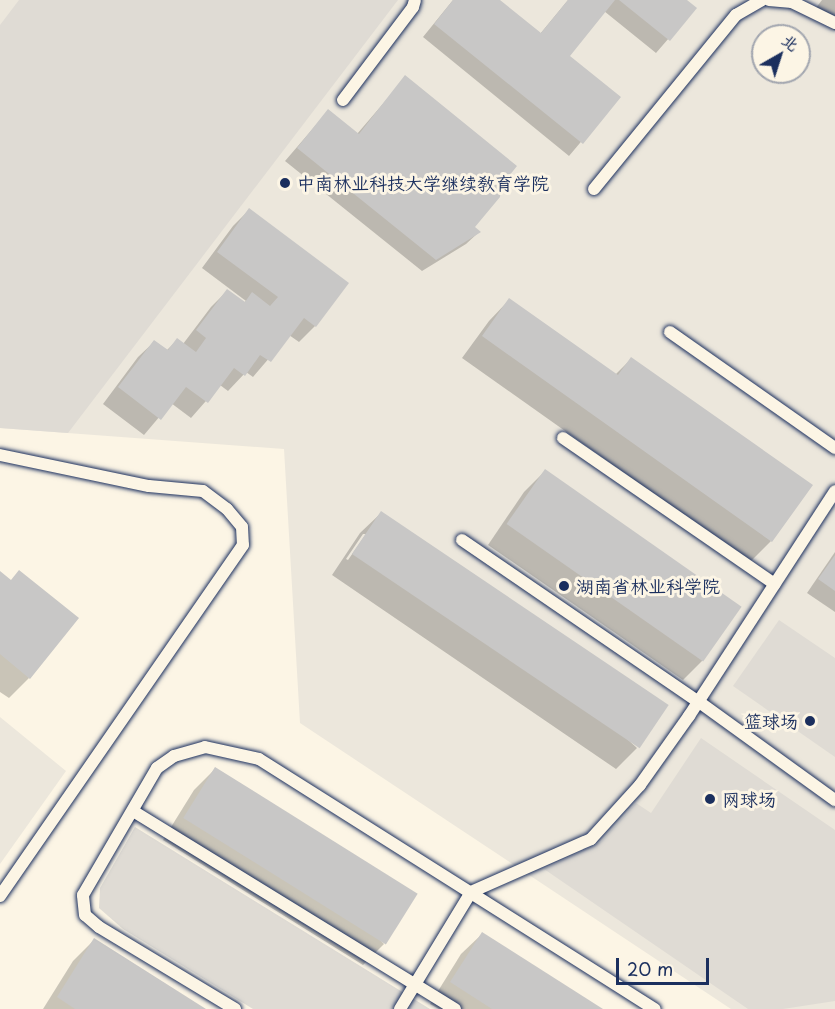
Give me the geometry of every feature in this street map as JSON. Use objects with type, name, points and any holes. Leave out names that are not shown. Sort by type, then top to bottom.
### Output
[{"type":"lane","points":[[343,100],[413,7],[415,0]]},
{"type":"lane","points":[[594,189],[736,15],[762,0]]},
{"type":"lane","points":[[769,0],[792,2],[835,23]]},
{"type":"lane","points":[[670,332],[835,448]]},
{"type":"lane","points":[[563,438],[775,584]]},
{"type":"lane","points":[[0,455],[149,486],[203,491],[227,509],[242,527],[243,545],[0,896]]},
{"type":"lane","points":[[400,1009],[471,892],[591,839],[640,785],[699,702],[835,491]]},
{"type":"lane","points":[[462,540],[699,702],[835,800]]},
{"type":"lane","points":[[235,1009],[99,927],[85,915],[83,895],[158,768],[174,756],[205,747],[260,759],[655,1009]]},
{"type":"lane","points":[[133,811],[455,1009]]},
{"type":"shaded area","name":"湖南省林业科学院","points":[[0,0],[835,0],[835,1009],[731,1009],[300,723],[284,449],[0,428]]},
{"type":"shaded area","points":[[19,0],[398,0],[68,433],[0,428],[0,25]]},
{"type":"shaded area","name":"篮球场","points":[[779,620],[835,658],[835,757],[733,686]]},
{"type":"shaded area","points":[[0,717],[66,771],[0,864]]},
{"type":"shaded area","points":[[701,738],[835,830],[835,1001],[783,1009],[748,1009],[544,869],[601,842],[636,803],[651,813]]},
{"type":"shaded area","points":[[135,827],[430,1009],[253,1009],[123,929],[99,908],[100,888]]},
{"type":"building","points":[[453,0],[500,0],[541,33],[568,0],[615,0],[570,56],[621,97],[583,144],[434,24]]},
{"type":"building","points":[[619,0],[687,0],[697,8],[670,41]]},
{"type":"building","points":[[405,75],[517,166],[501,186],[500,197],[475,227],[481,232],[436,260],[297,148],[328,109],[359,134]]},
{"type":"building","points":[[249,208],[349,283],[316,327],[304,318],[271,362],[260,355],[245,376],[234,368],[208,403],[186,387],[161,420],[118,387],[154,340],[168,350],[177,338],[196,352],[206,338],[196,330],[227,289],[245,302],[252,292],[270,306],[278,297],[217,252]]},
{"type":"building","points":[[509,298],[618,375],[631,357],[813,485],[772,542],[482,336]]},
{"type":"building","points":[[545,469],[742,607],[703,662],[507,524]]},
{"type":"building","points":[[381,511],[669,705],[640,748],[352,554]]},
{"type":"building","points":[[835,555],[835,591],[818,579]]},
{"type":"building","points":[[19,570],[79,618],[30,679],[0,654],[0,571],[11,580]]},
{"type":"building","points":[[215,767],[418,894],[386,945],[183,818]]},
{"type":"building","points":[[482,932],[603,1009],[492,1009],[450,982]]},
{"type":"building","points":[[94,938],[206,1009],[75,1009],[57,997]]},
{"type":"place","name":"中南林业科技大学继续教育学院","points":[[285,183]]},
{"type":"place","name":"湖南省林业科学院","points":[[564,586]]},
{"type":"place","name":"篮球场","points":[[810,721]]},
{"type":"place","name":"网球场","points":[[710,799]]}]
